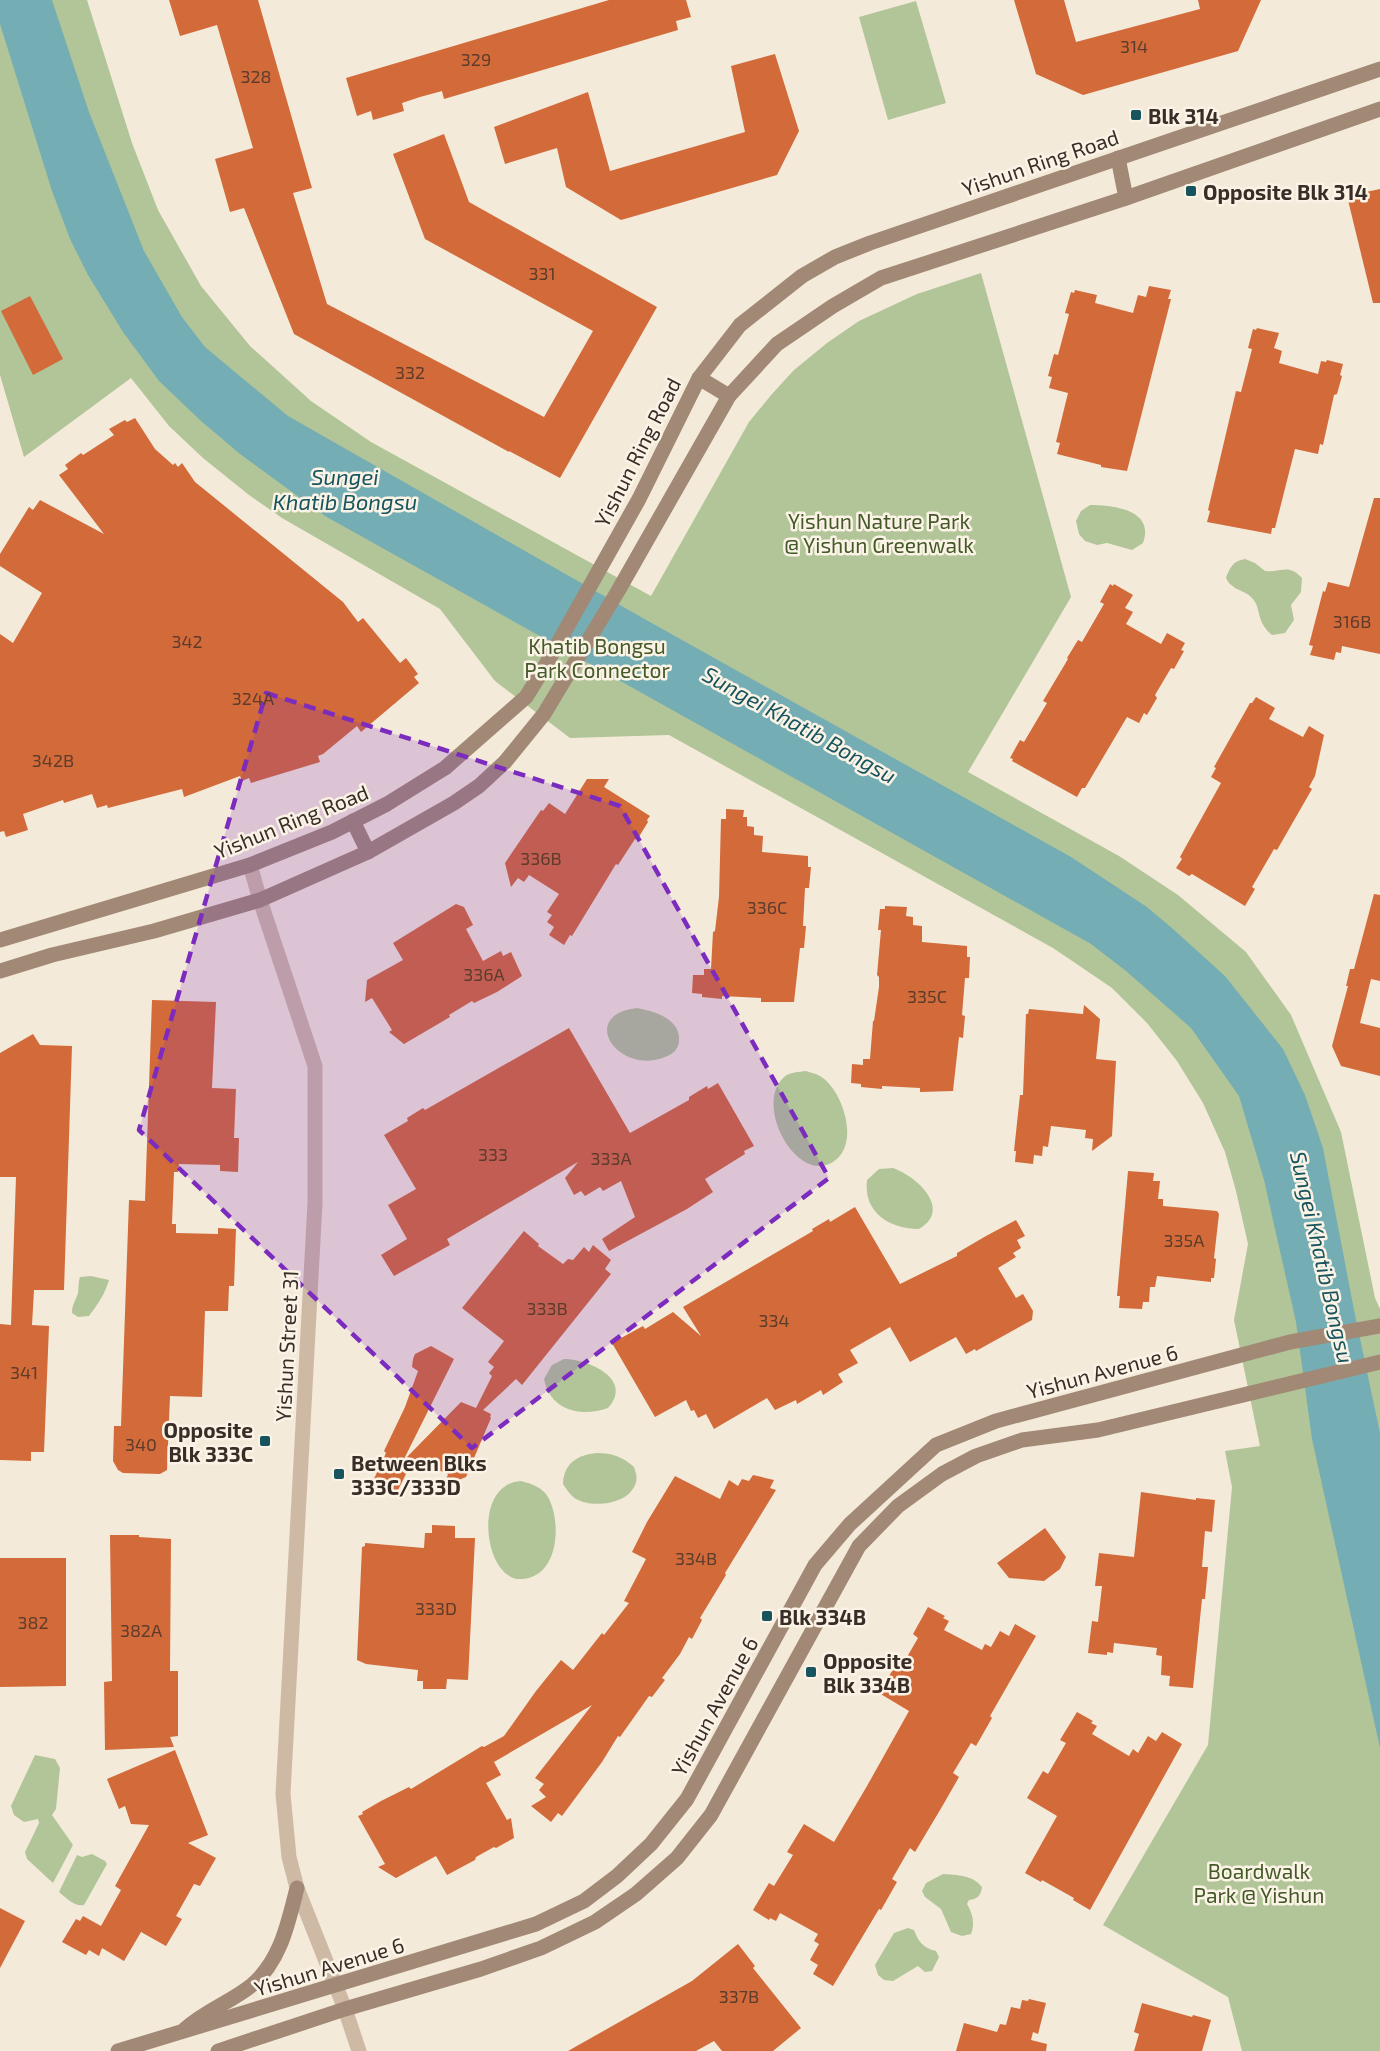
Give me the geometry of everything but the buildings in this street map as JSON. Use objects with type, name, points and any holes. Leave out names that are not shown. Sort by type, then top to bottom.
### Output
[{"type":"main road","name":"Yishun Ring Road","points":[[0,940],[250,865],[332,832],[387,804],[445,768],[526,697],[666,447],[699,378],[740,325],[802,276],[835,257],[870,243],[1380,69]]},
{"type":"main road","points":[[0,971],[52,955],[154,931],[260,900],[368,852],[480,786],[505,762],[544,714],[729,396],[777,344],[832,306],[881,278],[1126,198],[1380,109]]},
{"type":"main road","points":[[1118,158],[1126,198]]},
{"type":"main road","points":[[699,378],[729,396]]},
{"type":"main road","points":[[353,821],[368,852]]},
{"type":"main road","name":"Yishun Avenue 6","points":[[118,2051],[536,1924],[584,1901],[617,1876],[651,1844],[687,1799],[814,1565],[850,1524],[936,1445],[996,1421],[1278,1345],[1377,1327]]},
{"type":"main road","points":[[218,2051],[542,1948],[595,1922],[636,1894],[676,1858],[711,1815],[859,1546],[898,1506],[942,1474],[976,1456],[1022,1440],[1098,1430],[1380,1362]]},
{"type":"main road","points":[[180,2032],[200,2015],[252,1984],[270,1964],[285,1937],[297,1888]]},
{"type":"street","name":"Yishun Street 31","points":[[250,865],[315,1066],[315,1203],[284,1794],[289,1857],[297,1888],[345,2009],[358,2051]]},
{"type":"highlighted area","points":[[266,693],[620,806],[829,1178],[472,1448],[139,1130]]},
{"type":"green space","points":[[0,0],[87,0],[132,143],[158,210],[201,286],[250,346],[311,401],[371,442],[651,596],[749,422],[794,370],[859,321],[917,294],[981,273],[1071,597],[968,772],[1119,856],[1178,895],[1246,952],[1291,1015],[1341,1132],[1375,1298],[1380,1309],[1380,2051],[1242,2051],[1228,1997],[1103,1925],[1208,1745],[1232,1487],[1225,1451],[1260,1446],[1234,1320],[1248,1244],[1225,1152],[1203,1103],[1177,1061],[1147,1023],[1112,988],[1053,948],[669,735],[570,738],[495,681],[440,609],[282,518],[249,495],[203,458],[169,426],[131,378],[24,457],[0,375]]},
{"type":"green space","points":[[916,1],[946,103],[888,120],[859,17]]},
{"type":"green space","points":[[1090,505],[1120,508],[1138,516],[1145,532],[1143,543],[1132,550],[1107,543],[1097,545],[1085,541],[1079,534],[1076,521],[1081,511]]},
{"type":"green space","points":[[1245,559],[1265,571],[1288,570],[1297,573],[1302,578],[1301,592],[1291,605],[1294,620],[1285,633],[1272,635],[1263,625],[1252,598],[1231,585],[1226,578],[1232,565]]},
{"type":"green space","points":[[637,1008],[665,1017],[676,1027],[679,1041],[673,1053],[648,1061],[632,1058],[620,1052],[611,1042],[607,1032],[609,1021],[619,1013]]},
{"type":"green space","points":[[806,1071],[821,1077],[831,1086],[843,1107],[846,1120],[846,1144],[841,1154],[833,1162],[819,1166],[806,1162],[794,1153],[783,1139],[776,1122],[774,1105],[776,1090],[784,1077]]},
{"type":"green space","points":[[893,1168],[912,1178],[932,1203],[933,1212],[929,1221],[919,1229],[888,1222],[880,1217],[869,1201],[867,1180],[879,1169]]},
{"type":"green space","points":[[91,1276],[109,1280],[101,1299],[89,1316],[78,1317],[72,1313],[78,1293],[79,1279]]},
{"type":"green space","points":[[564,1359],[595,1367],[612,1380],[615,1398],[608,1408],[587,1412],[577,1411],[568,1409],[553,1398],[547,1390],[544,1379],[552,1365]]},
{"type":"green space","points":[[597,1453],[617,1456],[634,1467],[636,1483],[625,1497],[600,1504],[583,1502],[572,1496],[563,1484],[566,1471],[573,1461]]},
{"type":"green space","points":[[521,1481],[540,1488],[546,1494],[552,1508],[556,1533],[550,1559],[544,1569],[534,1576],[522,1579],[509,1576],[499,1565],[492,1550],[488,1532],[489,1514],[495,1498],[505,1486]]},
{"type":"green space","points":[[35,1755],[55,1759],[60,1768],[56,1809],[52,1815],[73,1845],[53,1883],[27,1859],[25,1852],[39,1823],[38,1819],[24,1822],[14,1815],[11,1806]]},
{"type":"green space","points":[[92,1854],[107,1864],[84,1905],[77,1905],[59,1892],[77,1855],[82,1857]]},
{"type":"green space","points":[[943,1874],[969,1878],[982,1887],[978,1896],[969,1900],[967,1904],[973,1919],[971,1934],[962,1936],[951,1932],[941,1909],[925,1897],[922,1891],[926,1883]]},
{"type":"green space","points":[[908,1928],[914,1930],[922,1944],[936,1951],[939,1957],[932,1971],[925,1972],[918,1966],[893,1981],[884,1980],[878,1975],[875,1965],[894,1933]]},
{"type":"water","name":"Sungei Khatib Bongsu","points":[[0,0],[52,0],[89,112],[144,251],[182,317],[205,347],[288,416],[648,621],[1071,857],[1147,907],[1225,976],[1283,1049],[1305,1095],[1323,1148],[1380,1433],[1380,1748],[1312,1439],[1296,1322],[1264,1180],[1239,1096],[1191,1028],[1126,971],[1091,944],[325,516],[240,454],[201,421],[159,381],[123,332],[88,275],[70,239],[52,191],[0,24]]},
{"type":"place","name":"Blk 314","points":[[1136,115]]},
{"type":"place","name":"Opposite Blk 314","points":[[1191,191]]},
{"type":"place","name":"Opposite Blk 333C","points":[[265,1441]]},
{"type":"place","name":"Between Blks 333C/333D","points":[[339,1474]]},
{"type":"place","name":"Blk 334B","points":[[767,1616]]},
{"type":"place","name":"Opposite Blk 334B","points":[[811,1672]]},
{"type":"park label","name":"Yishun Nature Park @ Yishun Greenwalk","points":[[879,532]]},
{"type":"park label","name":"Khatib Bongsu Park Connector","points":[[597,657]]},
{"type":"park label","name":"Boardwalk Park @ Yishun","points":[[1259,1882]]}]
